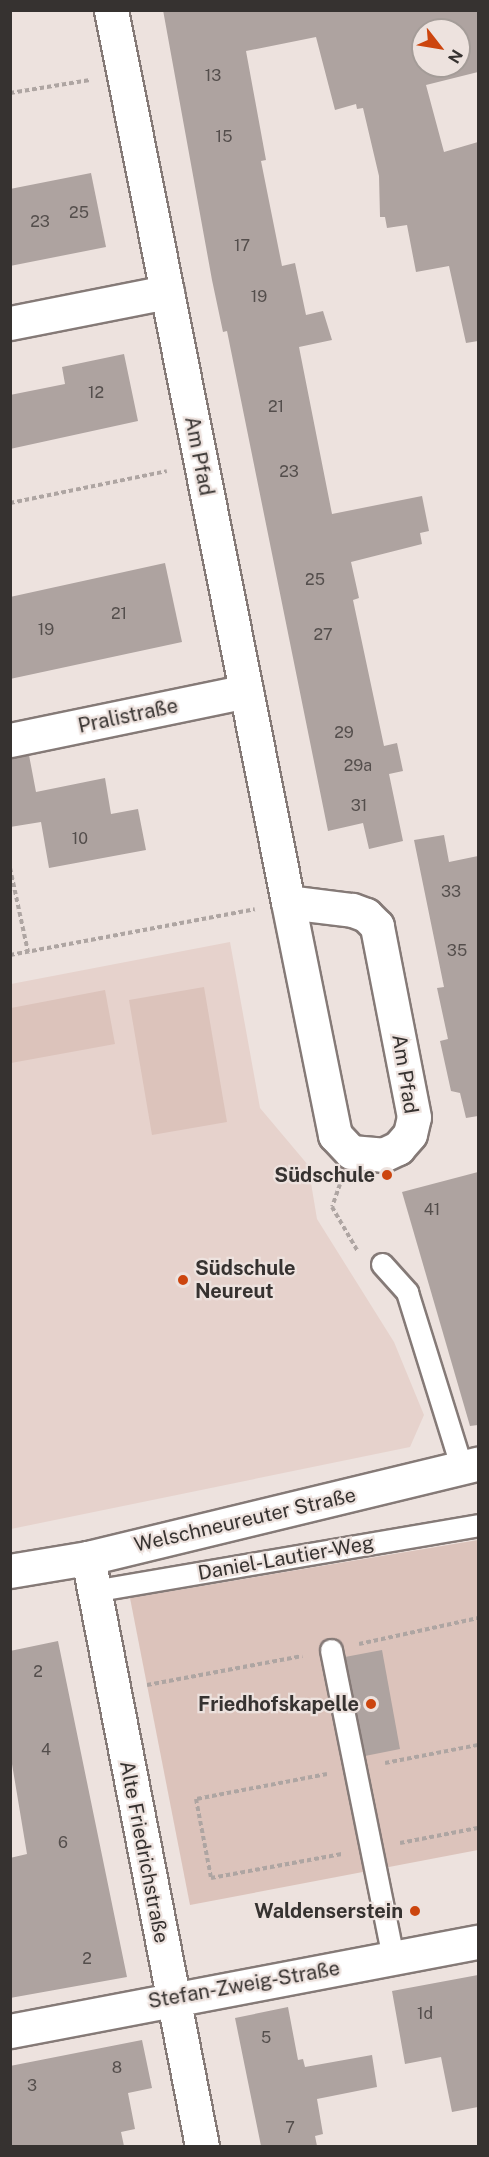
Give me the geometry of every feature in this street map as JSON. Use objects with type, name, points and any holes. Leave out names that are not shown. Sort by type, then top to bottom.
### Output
[{"type":"street","name":"Am Pfad","points":[[111,10],[334,1135],[351,1152],[383,1155],[399,1148],[410,1134],[414,1117],[377,926],[366,915],[352,910],[288,902]]},
{"type":"street","points":[[10,323],[167,292]]},
{"type":"street","name":"Pralistraße","points":[[10,740],[246,692]]},
{"type":"street","name":"Welschneureuter Straße","points":[[10,1571],[88,1558],[470,1466]]},
{"type":"street","name":"Alte Friedrichstraße","points":[[88,1558],[202,2146]]},
{"type":"street","name":"Stefan-Zweig-Straße","points":[[10,2031],[173,1998],[478,1942]]},
{"type":"lane","points":[[382,1264],[407,1292],[470,1466]]},
{"type":"lane","name":"Daniel-Lautier-Weg","points":[[93,1590],[478,1525]]},
{"type":"lane","points":[[331,1650],[353,1769],[393,1958]]},
{"type":"path","points":[[10,93],[123,74]]},
{"type":"path","points":[[10,503],[201,464]]},
{"type":"path","points":[[10,868],[28,952]]},
{"type":"path","points":[[10,955],[288,902]]},
{"type":"path","points":[[351,1152],[332,1207],[366,1266],[382,1264]]},
{"type":"path","points":[[113,1692],[331,1650],[478,1618]]},
{"type":"path","points":[[478,1745],[196,1799],[212,1878],[478,1828]]},
{"type":"shaded area","name":"Südschule Neureut","points":[[230,942],[260,1108],[308,1165],[317,1219],[394,1342],[424,1415],[410,1447],[11,1529],[11,984]]},
{"type":"shaded area","points":[[204,987],[227,1122],[152,1135],[129,1000]]},
{"type":"shaded area","points":[[105,990],[115,1044],[11,1063],[11,1008]]},
{"type":"shaded area","points":[[478,1540],[478,1850],[190,1905],[130,1598]]},
{"type":"building","points":[[163,10],[478,10],[478,72],[471,74],[471,18],[411,18],[411,78],[454,78],[426,85],[444,152],[478,142],[478,341],[466,343],[449,266],[416,272],[407,225],[387,228],[385,217],[380,217],[379,176],[363,108],[357,109],[356,104],[335,110],[316,37],[246,51],[266,160],[261,161],[282,266],[295,263],[306,315],[323,311],[332,340],[299,347],[332,514],[422,496],[429,531],[420,533],[422,544],[351,562],[359,598],[353,600],[384,746],[397,743],[403,771],[389,774],[403,841],[369,849],[363,823],[328,831],[227,331],[223,332]]},
{"type":"building","points":[[91,173],[106,247],[10,266],[10,189]]},
{"type":"building","points":[[124,354],[138,421],[10,449],[10,395],[65,384],[62,367]]},
{"type":"building","points":[[165,563],[182,642],[10,679],[10,597]]},
{"type":"building","points":[[29,755],[36,792],[105,778],[111,814],[138,809],[146,850],[49,868],[41,822],[10,827],[10,758]]},
{"type":"building","points":[[444,835],[449,862],[478,856],[478,1116],[466,1118],[460,1093],[451,1091],[440,1041],[448,1039],[437,988],[444,987],[414,840]]},
{"type":"building","points":[[478,1172],[478,1425],[470,1426],[402,1192]]},
{"type":"building","points":[[58,1641],[127,1977],[10,1998],[10,1858],[27,1854],[10,1752],[10,1651]]},
{"type":"building","name":"Friedhofskapelle","points":[[382,1650],[400,1749],[365,1756],[345,1657]]},
{"type":"building","points":[[478,1975],[478,2107],[452,2112],[441,2057],[405,2064],[392,1991]]},
{"type":"building","points":[[288,2007],[298,2060],[303,2059],[305,2067],[372,2055],[377,2087],[317,2099],[323,2134],[315,2136],[317,2146],[261,2146],[235,2018]]},
{"type":"building","points":[[142,2040],[152,2088],[128,2093],[135,2129],[121,2132],[124,2146],[10,2146],[10,2066]]},
{"type":"place","name":"Südschule","points":[[387,1175]]},
{"type":"place","name":"Südschule Neureut","points":[[183,1280]]},
{"type":"place","name":"Friedhofskapelle","points":[[371,1704]]},
{"type":"place","name":"Waldenserstein","points":[[415,1911]]}]
